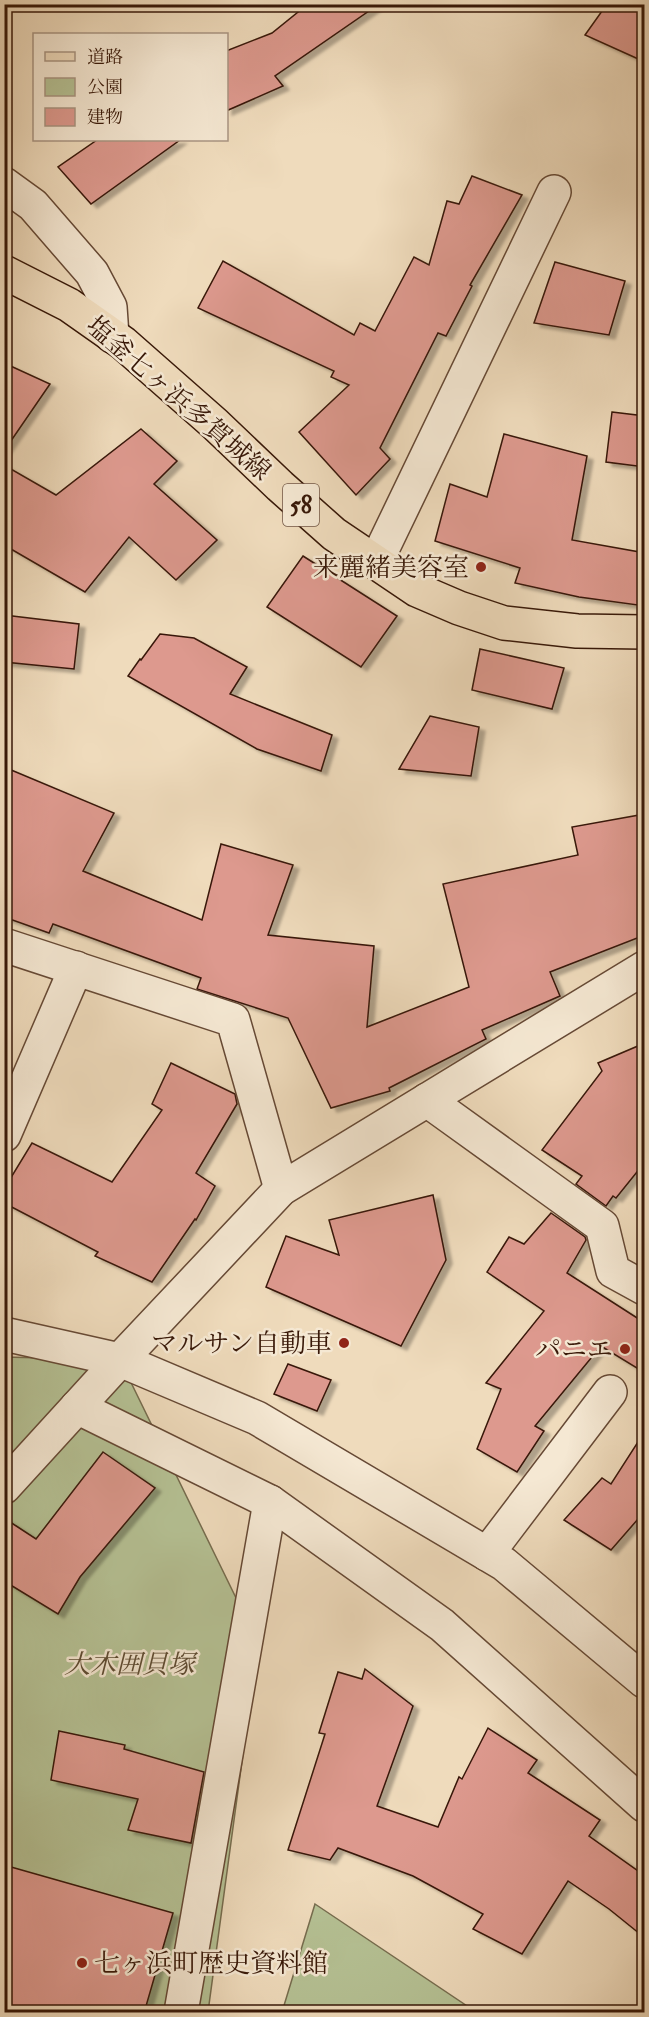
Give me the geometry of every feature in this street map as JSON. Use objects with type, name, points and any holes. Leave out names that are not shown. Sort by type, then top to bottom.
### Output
[{"type":"main road","name":"塩釜七ヶ浜多賀城線","points":[[4,272],[69,305],[112,336],[215,424],[334,534],[417,590],[459,608],[504,623],[577,631],[645,632]]},
{"type":"street","points":[[4,184],[33,205],[92,273],[110,307],[112,336]]},
{"type":"street","points":[[376,562],[554,192]]},
{"type":"street","points":[[4,945],[233,1020],[280,1189]]},
{"type":"street","points":[[4,1135],[76,968]]},
{"type":"street","points":[[4,1487],[280,1189],[645,968]]},
{"type":"street","points":[[427,1100],[602,1227],[613,1271],[645,1288]]},
{"type":"street","points":[[4,1334],[120,1360],[257,1418],[504,1564],[645,1681]]},
{"type":"street","points":[[487,1554],[610,1392]]},
{"type":"street","points":[[77,1407],[270,1502],[441,1625],[645,1805]]},
{"type":"street","points":[[181,2013],[270,1502]]},
{"type":"green space","name":"大木囲貝塚","points":[[5,1357],[120,1360],[258,1643],[208,2012],[5,2012]]},
{"type":"green space","points":[[315,1904],[476,2012],[282,2012]]},
{"type":"building","points":[[308,4],[379,4],[275,76],[283,86],[228,110],[228,50],[272,33]]},
{"type":"building","points":[[607,4],[645,4],[645,62],[585,35]]},
{"type":"building","points":[[96,141],[179,141],[91,204],[58,167]]},
{"type":"building","points":[[472,176],[522,195],[470,285],[472,286],[446,336],[438,333],[380,448],[390,459],[356,495],[299,432],[349,385],[331,377],[334,371],[198,308],[223,261],[354,335],[360,323],[375,331],[414,257],[429,265],[447,201],[459,204]]},
{"type":"building","points":[[555,262],[625,281],[609,335],[534,323]]},
{"type":"building","points":[[4,363],[50,384],[4,451]]},
{"type":"building","points":[[612,412],[645,416],[645,467],[606,462]]},
{"type":"building","points":[[141,429],[177,461],[154,484],[217,540],[176,580],[129,537],[85,592],[4,545],[4,465],[56,495]]},
{"type":"building","points":[[504,434],[587,456],[572,540],[645,553],[645,606],[579,597],[515,583],[520,568],[435,541],[450,484],[487,497]]},
{"type":"building","points":[[303,556],[397,616],[361,667],[267,607]]},
{"type":"building","points":[[4,615],[79,624],[74,669],[4,662]]},
{"type":"building","points":[[160,634],[194,638],[247,667],[230,694],[332,735],[321,771],[257,749],[128,676]]},
{"type":"building","points":[[480,649],[564,668],[552,709],[472,690]]},
{"type":"building","points":[[430,716],[479,727],[471,776],[399,769]]},
{"type":"building","points":[[4,767],[114,813],[83,871],[202,920],[221,844],[293,865],[268,935],[374,946],[367,1027],[469,987],[443,884],[578,855],[572,827],[645,814],[645,935],[550,972],[560,996],[482,1030],[486,1039],[389,1088],[390,1091],[331,1108],[288,1018],[197,989],[201,978],[53,924],[49,933],[4,917]]},
{"type":"building","points":[[645,1043],[645,1162],[616,1198],[613,1196],[606,1206],[576,1184],[582,1176],[542,1150],[602,1071],[598,1063]]},
{"type":"building","points":[[171,1063],[235,1094],[237,1104],[196,1173],[215,1186],[196,1220],[152,1282],[95,1256],[98,1252],[4,1203],[4,1189],[32,1143],[112,1182],[162,1110],[152,1104]]},
{"type":"building","points":[[433,1195],[446,1260],[401,1346],[266,1287],[286,1236],[339,1255],[329,1220]]},
{"type":"building","points":[[551,1213],[586,1240],[567,1273],[645,1323],[645,1373],[601,1346],[535,1426],[544,1431],[517,1472],[477,1449],[501,1389],[486,1383],[544,1311],[487,1272],[509,1237],[524,1244]]},
{"type":"building","points":[[288,1364],[331,1380],[317,1411],[274,1394]]},
{"type":"building","points":[[645,1431],[645,1511],[611,1550],[564,1520],[602,1478],[611,1484]]},
{"type":"building","points":[[103,1452],[155,1488],[80,1577],[58,1614],[4,1581],[4,1518],[36,1539]]},
{"type":"building","points":[[365,1669],[413,1706],[377,1806],[438,1827],[459,1777],[462,1779],[488,1728],[537,1760],[528,1773],[600,1820],[589,1836],[645,1876],[645,1938],[609,1909],[568,1881],[522,1954],[473,1929],[483,1914],[413,1876],[338,1848],[330,1860],[288,1850],[325,1734],[319,1733],[338,1672],[362,1679]]},
{"type":"building","points":[[59,1731],[125,1745],[124,1749],[204,1772],[191,1843],[128,1830],[138,1799],[51,1780]]},
{"type":"building","name":"七ヶ浜町歴史資料館","points":[[4,1865],[173,1913],[144,2013],[4,2013]]},
{"type":"place","name":"来麗緒美容室","points":[[481,567]]},
{"type":"place","name":"マルサン自動車","points":[[344,1343]]},
{"type":"place","name":"パニエ","points":[[625,1349]]},
{"type":"place","name":"七ヶ浜町歴史資料館","points":[[82,1963]]}]
